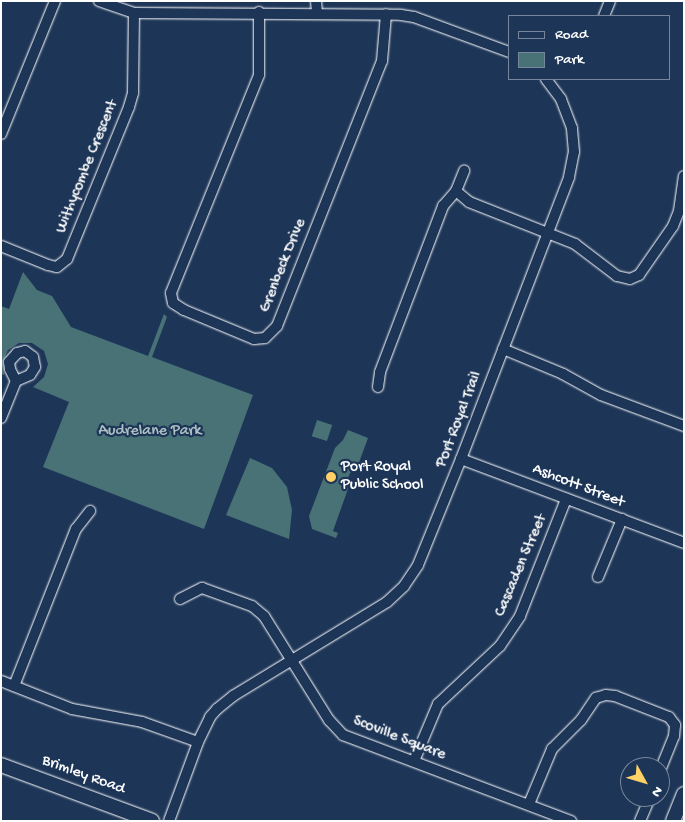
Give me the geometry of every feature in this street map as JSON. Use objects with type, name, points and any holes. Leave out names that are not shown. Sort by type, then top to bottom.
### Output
[{"type":"main road","name":"Brimley Road","points":[[1,765],[152,821]]},
{"type":"main road","points":[[673,821],[684,794]]},
{"type":"street","points":[[1,134],[55,1]]},
{"type":"street","points":[[99,1],[134,13],[386,14],[414,18],[508,52]]},
{"type":"street","points":[[190,1],[190,12]]},
{"type":"street","points":[[316,1],[317,13]]},
{"type":"street","points":[[604,15],[610,1]]},
{"type":"street","name":"Grenbeck Drive","points":[[259,12],[258,75],[171,293],[173,303],[184,310],[254,338],[265,338],[277,326],[382,61],[386,14]]},
{"type":"street","name":"Withycombe Crescent","points":[[1,246],[57,267],[67,258],[129,106],[132,93],[134,13]]},
{"type":"street","name":"Port Royal Trail","points":[[168,821],[198,742],[210,717],[224,703],[380,607],[404,586],[414,572],[427,545],[461,459],[569,177],[574,152],[570,120],[550,80]]},
{"type":"street","points":[[378,387],[380,372],[443,206],[456,191],[464,171]]},
{"type":"street","points":[[456,191],[469,202],[575,244],[617,276],[626,279],[639,275],[676,221],[682,199],[684,176]]},
{"type":"street","points":[[503,349],[563,374],[601,395],[684,426]]},
{"type":"street","points":[[1,418],[16,381]]},
{"type":"street","name":"Ashcott Street","points":[[461,459],[684,543]]},
{"type":"street","name":"Cascaden Street","points":[[414,761],[438,704],[500,646],[520,616],[566,499]]},
{"type":"street","points":[[14,686],[76,529],[90,511]]},
{"type":"street","points":[[598,577],[622,520]]},
{"type":"street","name":"Scoville Square","points":[[180,599],[202,588],[246,602],[264,616],[329,720],[343,735],[571,821]]},
{"type":"street","points":[[1,680],[72,709],[142,722],[198,742]]},
{"type":"street","points":[[529,804],[552,749],[581,720],[596,698],[606,695],[614,696],[669,718],[675,725],[674,736],[666,757]]},
{"type":"street","points":[[640,821],[646,807]]},
{"type":"green space","name":"Audrelane Park","points":[[23,272],[37,290],[52,296],[71,327],[148,356],[164,314],[167,317],[152,357],[253,395],[204,529],[43,467],[69,402],[33,387],[44,377],[48,364],[44,351],[32,343],[19,343],[8,350],[3,361],[4,375],[1,374],[1,306],[9,309]]},
{"type":"green space","points":[[317,420],[332,425],[327,441],[312,436]]},
{"type":"green space","points":[[348,430],[368,438],[357,468],[350,473],[346,483],[348,489],[333,531],[338,533],[336,538],[312,529],[309,516],[335,448],[343,440]]},
{"type":"green space","points":[[250,458],[272,468],[287,487],[292,510],[289,539],[226,515]]},
{"type":"place","name":"Port Royal Public School","points":[[331,477]]}]
